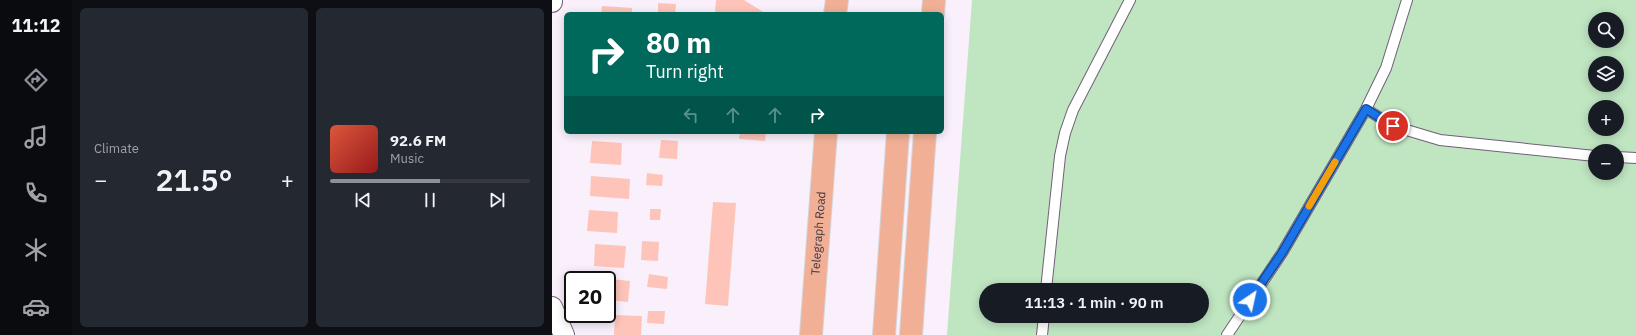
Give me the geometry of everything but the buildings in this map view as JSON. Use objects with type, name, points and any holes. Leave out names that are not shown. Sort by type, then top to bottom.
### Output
[{"type":"main road","points":[[836,12],[837,0]]},
{"type":"main road","points":[[933,12],[934,0]]},
{"type":"main road","points":[[884,335],[898,134]]},
{"type":"main road","points":[[911,335],[925,134]]},
{"type":"main road","name":"Telegraph Road","points":[[811,335],[825,140]]},
{"type":"street","points":[[552,307],[564,335]]},
{"type":"lane","points":[[1047,283],[1060,156],[1065,133],[1074,110],[1130,0]]},
{"type":"lane","points":[[1227,335],[1282,253],[1366,109],[1386,68],[1407,0]]},
{"type":"lane","points":[[1366,109],[1393,126],[1440,140],[1588,155]]},
{"type":"lane","points":[[1624,157],[1636,158]]},
{"type":"lane","points":[[1042,335],[1043,323]]},
{"type":"green space","points":[[972,0],[1636,0],[1636,335],[947,335]]},
{"type":"slow traffic","points":[[1309,206],[1335,162]]},
{"type":"route","points":[[1250,300],[1282,253],[1366,109],[1393,126]]}]
